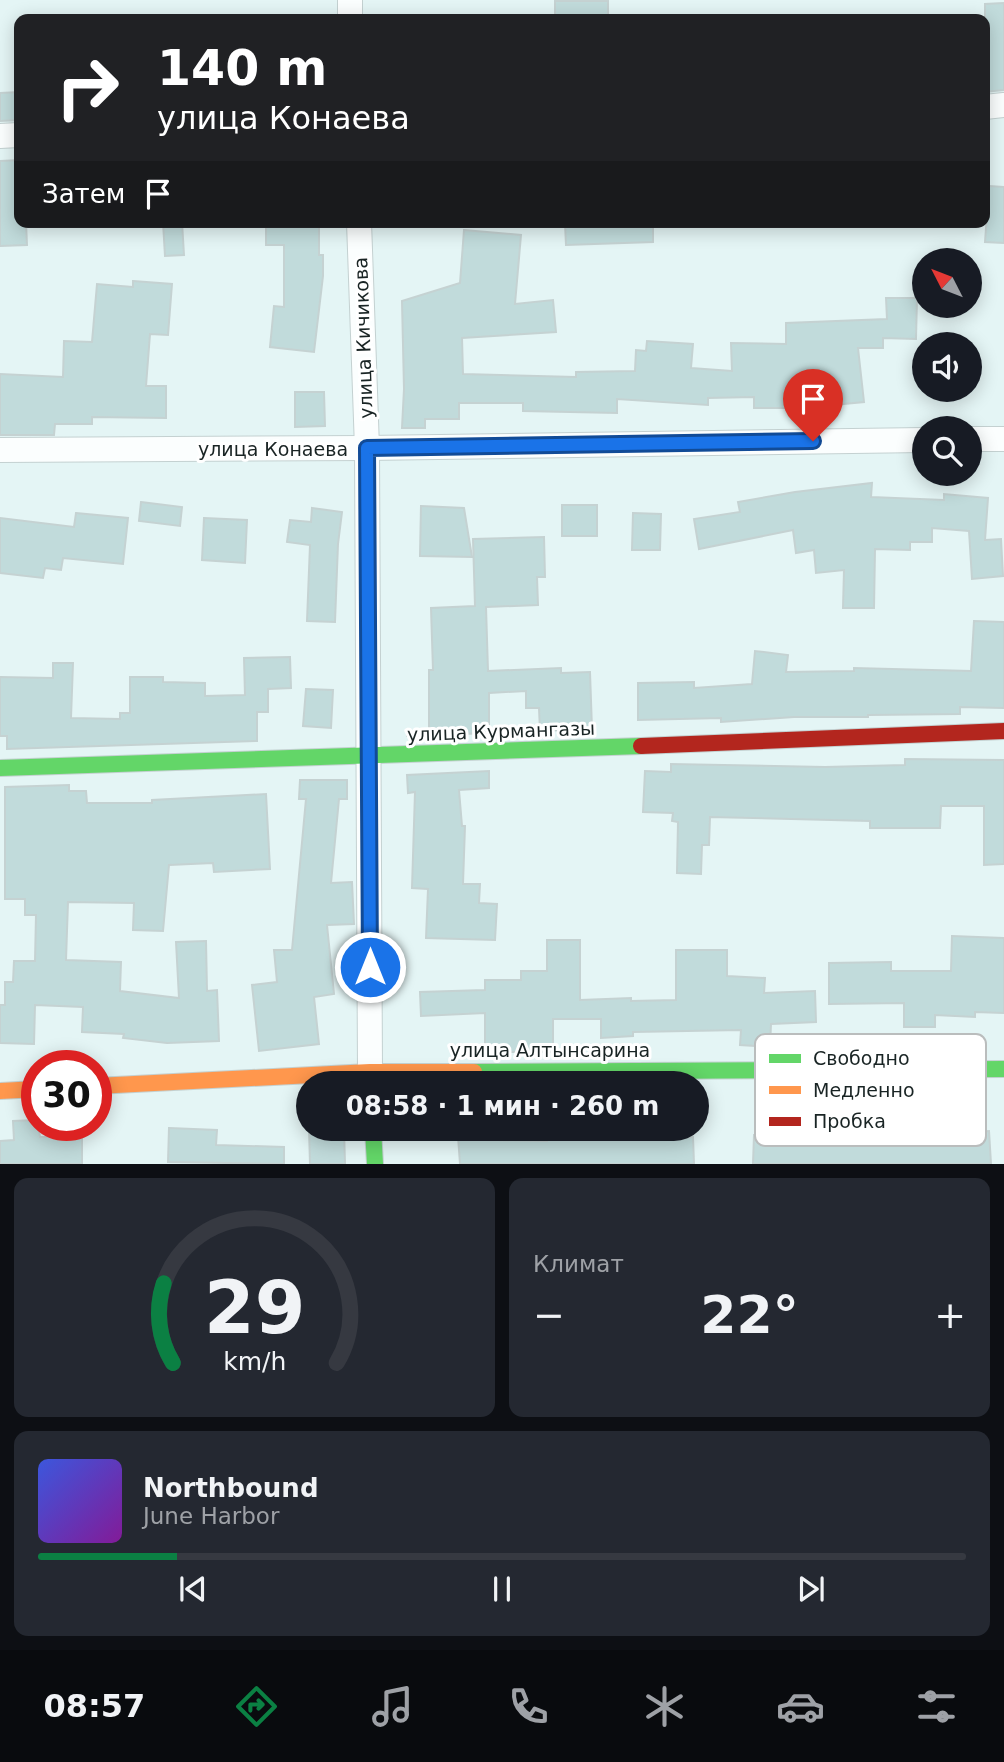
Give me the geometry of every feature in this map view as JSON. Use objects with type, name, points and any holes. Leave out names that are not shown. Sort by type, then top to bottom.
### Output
[{"type":"street","name":"улица Кичикова","points":[[359,228],[367,448],[370,1071]]},
{"type":"street","points":[[982,439],[1004,439]]},
{"type":"street","name":"улица Конаева","points":[[0,450],[912,440]]},
{"type":"street","name":"улица Курмангазы","points":[[0,768],[370,757],[1004,731]]},
{"type":"street","name":"улица Алтынсарина","points":[[986,1069],[1004,1069]]},
{"type":"street","name":"улица Алтынсарина","points":[[709,1073],[755,1072]]},
{"type":"street","name":"улица Алтынсарина","points":[[112,1085],[296,1079]]},
{"type":"street","points":[[0,1091],[21,1090]]},
{"type":"street","points":[[374,1141],[375,1164]]},
{"type":"building","points":[[555,1],[608,1],[608,14],[555,14]]},
{"type":"building","points":[[1004,3],[1004,90],[990,91],[990,14],[985,14],[985,4]]},
{"type":"building","points":[[14,92],[14,120],[0,121],[0,93]]},
{"type":"building","points":[[14,160],[14,228],[26,228],[27,245],[0,246],[0,161]]},
{"type":"building","points":[[990,186],[1004,187],[1004,243],[985,242],[986,228],[990,228]]},
{"type":"building","points":[[163,228],[182,228],[184,255],[165,256]]},
{"type":"building","points":[[266,228],[319,228],[319,255],[323,255],[323,276],[314,352],[270,347],[274,306],[284,307],[284,245],[266,245]]},
{"type":"building","points":[[565,228],[653,228],[653,242],[566,245]]},
{"type":"building","points":[[464,230],[521,235],[515,304],[553,300],[556,332],[462,338],[463,374],[576,377],[576,372],[635,371],[636,350],[646,351],[647,341],[693,344],[691,368],[732,371],[731,343],[786,344],[786,323],[887,319],[886,298],[912,298],[912,318],[917,318],[916,332],[912,332],[912,339],[883,338],[883,348],[858,348],[864,402],[822,406],[822,417],[802,418],[802,408],[754,408],[754,397],[708,398],[708,405],[617,399],[617,413],[523,411],[523,403],[459,403],[459,419],[425,419],[425,428],[402,428],[402,301],[460,283]]},
{"type":"building","points":[[133,281],[172,284],[168,335],[150,334],[146,386],[166,386],[166,418],[92,417],[92,424],[55,424],[54,435],[0,435],[0,374],[63,377],[64,341],[92,342],[97,284],[133,287]]},
{"type":"building","points":[[295,392],[324,392],[325,426],[295,427]]},
{"type":"building","points":[[872,483],[871,497],[944,500],[944,494],[988,498],[985,540],[1001,539],[1003,576],[972,579],[969,531],[932,528],[932,542],[910,542],[910,550],[875,549],[874,608],[843,608],[844,570],[816,573],[814,550],[796,553],[793,530],[699,549],[694,519],[740,512],[738,502]]},
{"type":"building","points":[[141,502],[182,507],[180,526],[139,521]]},
{"type":"building","points":[[562,505],[597,505],[597,536],[562,536]]},
{"type":"building","points":[[421,506],[464,508],[472,557],[420,556]]},
{"type":"building","points":[[312,508],[342,512],[335,622],[307,621],[310,545],[287,542],[290,520],[311,522]]},
{"type":"building","points":[[76,513],[128,518],[123,564],[63,558],[61,570],[45,568],[43,578],[0,573],[0,518],[74,527]]},
{"type":"building","points":[[633,513],[661,514],[660,550],[632,550]]},
{"type":"building","points":[[204,518],[247,520],[245,563],[202,560]]},
{"type":"building","points":[[544,537],[545,577],[537,577],[538,605],[486,607],[488,671],[561,668],[561,673],[590,672],[592,729],[540,731],[539,708],[526,708],[526,691],[489,693],[489,733],[407,736],[407,732],[429,732],[429,670],[433,670],[431,608],[475,606],[473,539]]},
{"type":"building","points":[[974,621],[1004,622],[1004,708],[960,707],[960,714],[794,717],[721,722],[721,718],[638,720],[638,683],[694,682],[694,688],[752,684],[755,651],[788,655],[786,672],[854,671],[854,668],[971,671]]},
{"type":"building","points":[[290,657],[291,688],[268,689],[268,712],[257,712],[257,741],[7,749],[7,736],[0,736],[0,677],[53,678],[53,663],[73,663],[71,718],[120,719],[120,713],[130,713],[130,677],[163,677],[163,682],[205,683],[205,696],[245,695],[244,658]]},
{"type":"building","points":[[306,689],[333,690],[331,728],[303,726]]},
{"type":"building","points":[[905,759],[1004,760],[1004,864],[984,865],[984,806],[941,806],[940,828],[870,828],[870,821],[710,817],[709,845],[702,845],[701,874],[677,873],[678,822],[672,821],[673,813],[643,812],[645,771],[671,772],[671,764],[825,767],[905,765]]},
{"type":"building","points":[[489,771],[489,788],[459,790],[462,826],[465,826],[463,884],[480,884],[479,903],[497,904],[495,940],[426,938],[428,889],[412,888],[415,792],[408,793],[407,775]]},
{"type":"building","points":[[300,780],[347,780],[347,799],[339,799],[331,883],[352,882],[354,924],[327,925],[334,994],[314,997],[319,1044],[259,1051],[252,985],[277,982],[274,950],[292,950],[306,799],[299,799]]},
{"type":"building","points":[[69,785],[69,791],[86,791],[87,803],[152,803],[152,800],[266,794],[270,869],[214,872],[213,863],[169,865],[163,931],[133,930],[134,903],[68,902],[66,960],[121,962],[120,991],[179,998],[176,942],[206,941],[207,991],[217,990],[219,1041],[167,1043],[123,1038],[124,1034],[82,1032],[83,1007],[35,1005],[34,1044],[0,1043],[0,1005],[5,1005],[5,982],[13,982],[14,961],[35,961],[36,915],[25,915],[25,899],[5,899],[5,787]]},
{"type":"building","points":[[952,936],[1004,938],[1004,1013],[975,1012],[975,1017],[935,1015],[935,1027],[904,1027],[904,1003],[829,1004],[829,963],[891,962],[891,971],[951,971]]},
{"type":"building","points":[[547,940],[580,940],[580,1000],[676,1000],[676,950],[727,950],[727,976],[765,978],[764,993],[815,991],[816,1022],[771,1024],[771,1034],[755,1034],[755,1046],[740,1045],[741,1030],[633,1032],[633,1036],[601,1038],[601,1019],[553,1019],[553,1052],[485,1052],[485,1013],[421,1016],[420,992],[485,990],[485,980],[521,980],[521,971],[547,971]]},
{"type":"building","points":[[13,1121],[21,1121],[21,1141],[82,1141],[82,1164],[0,1164],[0,1141],[14,1140]]},
{"type":"building","points":[[169,1128],[217,1130],[216,1145],[284,1147],[284,1164],[168,1162]]},
{"type":"building","points":[[986,1131],[989,1131],[991,1164],[753,1164],[754,1135],[755,1146],[986,1146]]},
{"type":"building","points":[[309,1141],[344,1141],[345,1164],[310,1164]]},
{"type":"building","points":[[458,1141],[693,1141],[694,1164],[460,1164]]},
{"type":"traffic: fast","points":[[0,768],[641,746]]},
{"type":"traffic: fast","points":[[986,1069],[1004,1069]]},
{"type":"traffic: fast","points":[[651,1071],[755,1070]]},
{"type":"traffic: fast","points":[[374,1141],[375,1164]]},
{"type":"traffic: slow","points":[[112,1085],[296,1076]]},
{"type":"traffic: slow","points":[[0,1091],[21,1090]]},
{"type":"traffic: jam","points":[[641,746],[1004,731]]},
{"type":"route","points":[[370,967],[367,448],[813,441]]}]
